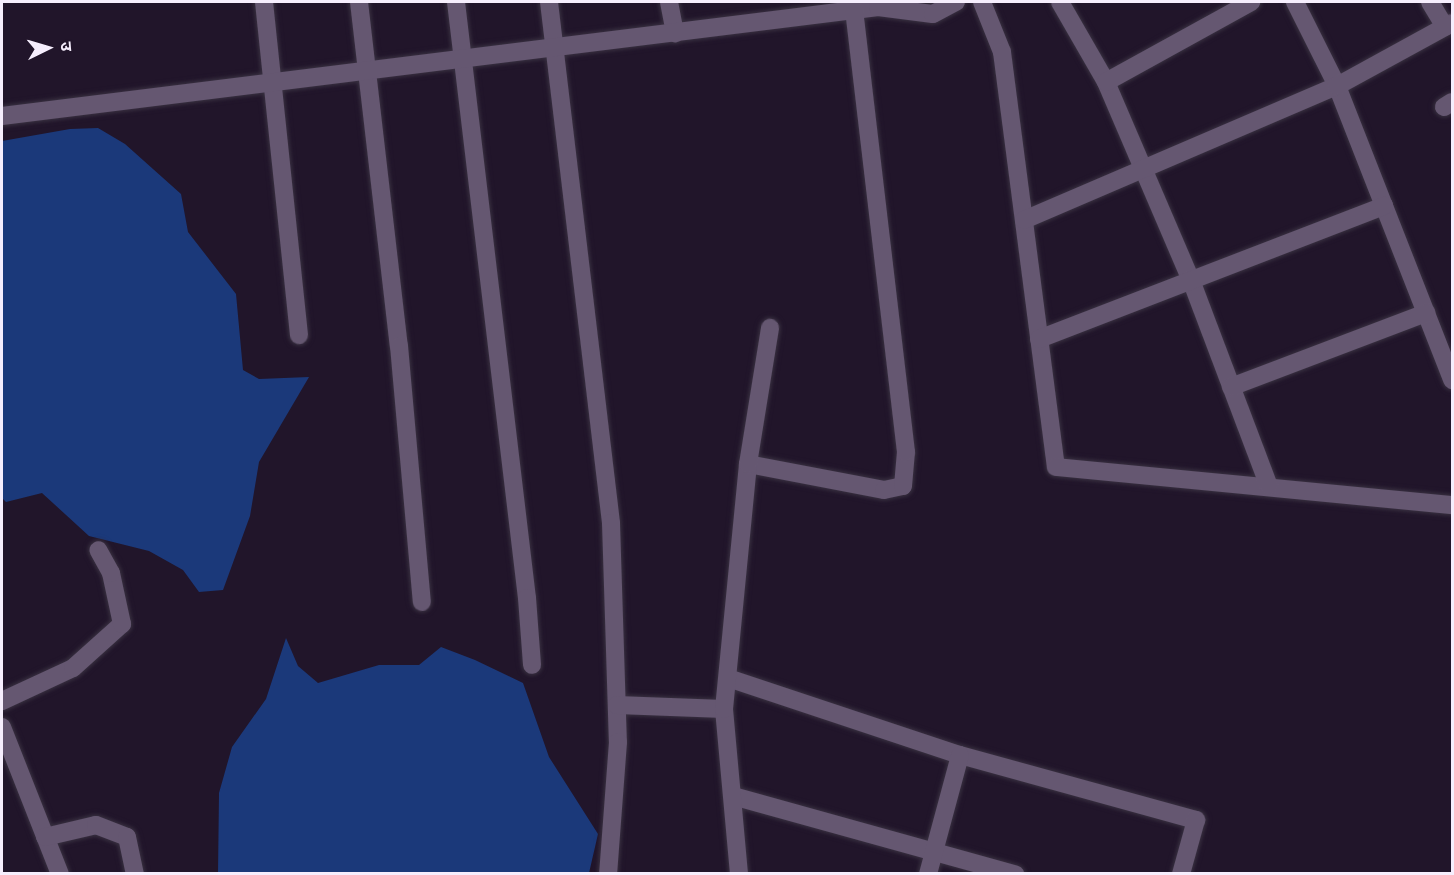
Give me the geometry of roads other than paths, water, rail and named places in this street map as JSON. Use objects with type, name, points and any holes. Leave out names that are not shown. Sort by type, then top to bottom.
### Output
[{"type":"street","points":[[264,2],[299,336]]},
{"type":"street","points":[[358,2],[399,346],[422,602]]},
{"type":"street","points":[[456,2],[527,598],[532,665]]},
{"type":"street","points":[[549,2],[611,524],[618,742],[608,873]]},
{"type":"street","points":[[669,2],[675,33]]},
{"type":"street","points":[[2,116],[878,7],[933,14],[956,2]]},
{"type":"street","points":[[982,2],[1002,52],[1056,467],[1452,505]]},
{"type":"street","points":[[1060,2],[1106,82],[1191,280],[1269,486]]},
{"type":"street","points":[[1106,82],[1251,2]]},
{"type":"street","points":[[1295,2],[1337,86],[1452,380]]},
{"type":"street","points":[[1024,219],[1337,86],[1449,25],[1430,2]]},
{"type":"street","points":[[748,464],[884,490],[903,486],[906,452],[854,10]]},
{"type":"street","points":[[1040,339],[1384,206]]},
{"type":"street","points":[[1231,387],[1426,313]]},
{"type":"street","points":[[739,873],[724,709],[748,464],[770,328]]},
{"type":"street","points":[[2,701],[73,668],[122,624],[111,573],[98,550]]},
{"type":"street","points":[[728,678],[960,755],[1196,820],[1181,873]]},
{"type":"street","points":[[617,705],[724,709]]},
{"type":"street","points":[[2,728],[60,873]]},
{"type":"street","points":[[928,873],[960,755]]},
{"type":"street","points":[[733,796],[1015,873]]},
{"type":"street","points":[[45,837],[96,825],[128,837],[135,873]]},
{"type":"water","points":[[98,128],[125,144],[181,194],[188,232],[236,294],[243,370],[259,379],[309,377],[259,462],[250,516],[223,590],[199,592],[183,570],[149,551],[89,536],[42,493],[6,502],[2,498],[2,141],[70,129]]},
{"type":"water","points":[[286,638],[298,666],[318,683],[379,665],[419,665],[441,647],[523,683],[549,757],[598,834],[589,873],[218,873],[219,793],[232,747],[266,699]]}]
